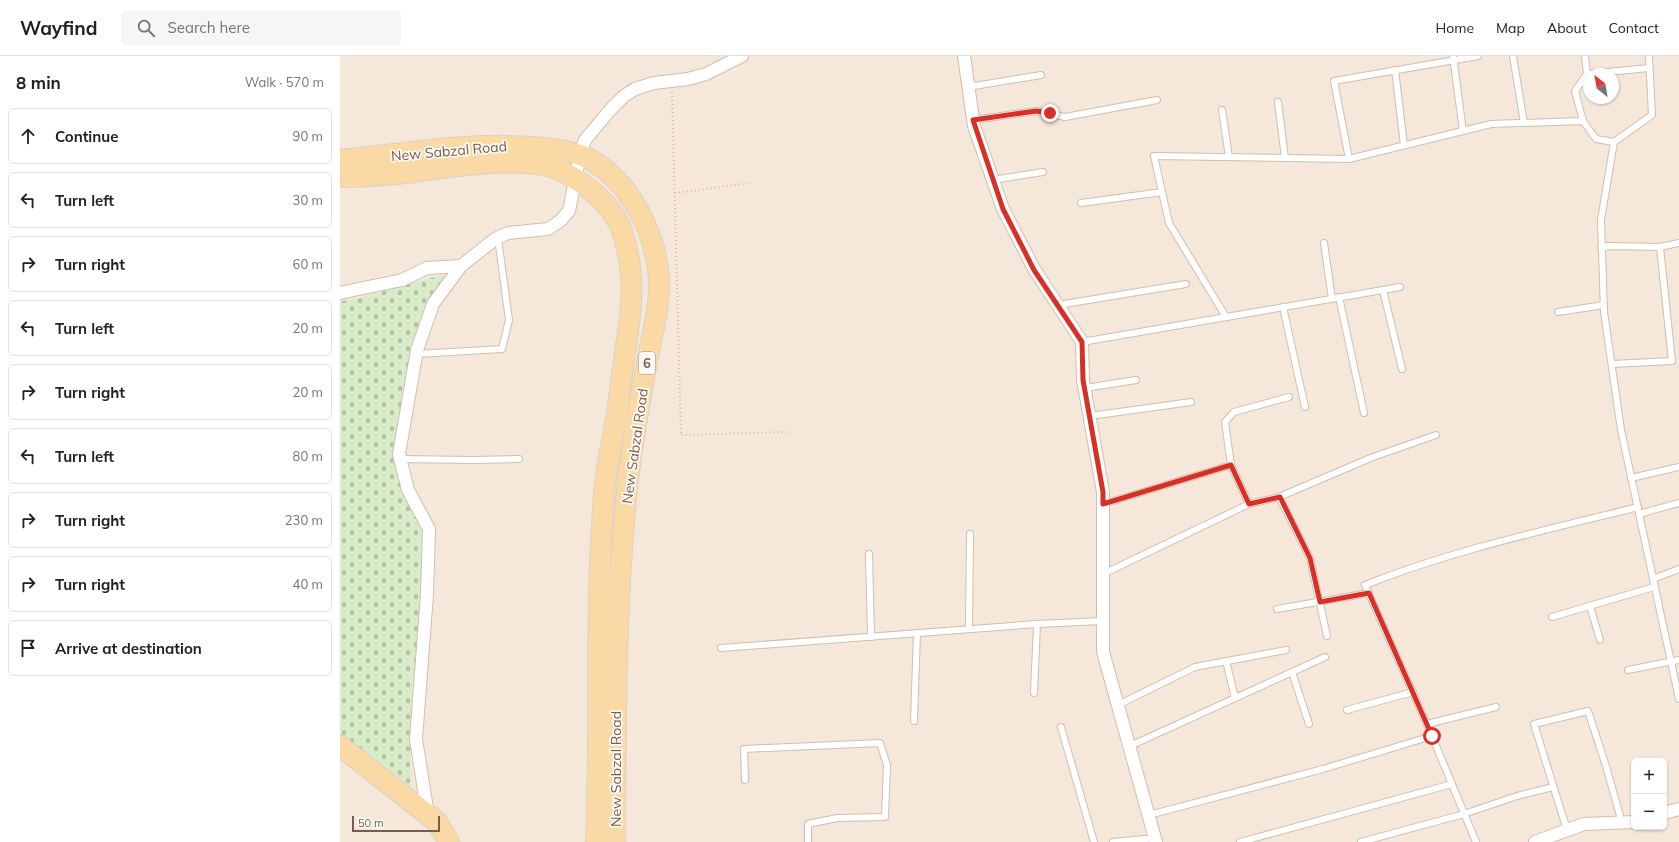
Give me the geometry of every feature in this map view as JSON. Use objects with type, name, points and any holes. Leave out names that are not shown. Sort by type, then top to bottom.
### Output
[{"type":"main road","name":"New Sabzal Road","points":[[340,160],[502,145],[552,149],[580,155],[590,159],[624,187],[633,199],[648,234],[656,260],[659,280],[655,326],[649,350],[632,444],[622,537],[616,706],[615,842]]},
{"type":"main road","name":"New Sabzal Road","points":[[340,177],[411,172],[463,165],[525,163],[545,165],[561,171],[576,180],[600,200],[613,214],[620,227],[628,253],[631,278],[631,308],[629,331],[605,483],[599,571],[598,791],[596,842]]},
{"type":"main road","points":[[340,746],[437,822],[449,842]]},
{"type":"street","points":[[428,815],[416,739],[427,594],[429,528],[408,490],[399,454],[416,354],[433,304],[461,266],[498,238],[508,233],[548,229],[560,221],[569,211],[580,155],[585,140],[624,96],[636,89],[654,83],[688,79],[706,74],[742,56]]},
{"type":"street","points":[[964,56],[973,120],[1003,209],[1031,263],[1082,342],[1085,388],[1103,492],[1103,652],[1155,840]]},
{"type":"street","points":[[340,293],[402,280],[427,268],[461,266]]},
{"type":"street","points":[[1667,812],[1679,809]]},
{"type":"street","points":[[1535,842],[1584,824],[1628,822]]},
{"type":"lane","points":[[1349,159],[1334,81],[1453,58],[1478,56]]},
{"type":"lane","points":[[1513,56],[1524,123]]},
{"type":"lane","points":[[1585,56],[1586,68]]},
{"type":"lane","points":[[1650,57],[1649,68],[1652,115],[1614,142],[1600,220],[1601,248],[1604,305],[1622,430],[1654,587],[1679,699]]},
{"type":"lane","points":[[1453,58],[1463,131]]},
{"type":"lane","points":[[1619,71],[1649,68]]},
{"type":"lane","points":[[1395,70],[1404,145]]},
{"type":"lane","points":[[968,87],[1041,74]]},
{"type":"lane","points":[[1583,80],[1575,91],[1583,121],[1596,139],[1614,142]]},
{"type":"lane","points":[[973,120],[1036,111],[1064,117],[1157,100]]},
{"type":"lane","points":[[1278,102],[1285,158]]},
{"type":"lane","points":[[1222,110],[1228,157]]},
{"type":"lane","points":[[1226,317],[1169,223],[1154,156],[1349,159],[1491,124],[1583,121]]},
{"type":"lane","points":[[993,180],[1043,172]]},
{"type":"lane","points":[[1081,203],[1162,192]]},
{"type":"lane","points":[[416,354],[502,350],[509,320],[498,238]]},
{"type":"lane","points":[[1324,243],[1364,413]]},
{"type":"lane","points":[[1601,248],[1608,246],[1660,247],[1679,243]]},
{"type":"lane","points":[[1612,364],[1672,362],[1660,247]]},
{"type":"lane","points":[[1058,305],[1186,284]]},
{"type":"lane","points":[[1082,342],[1400,287]]},
{"type":"lane","points":[[1383,290],[1402,369]]},
{"type":"lane","points":[[1558,312],[1604,305]]},
{"type":"lane","points":[[1283,307],[1305,407]]},
{"type":"lane","points":[[1085,388],[1136,380]]},
{"type":"lane","points":[[1249,504],[1231,465],[1225,422],[1234,412],[1289,397]]},
{"type":"lane","points":[[1090,416],[1192,402]]},
{"type":"lane","points":[[1103,574],[1249,504],[1280,497],[1373,457],[1436,435]]},
{"type":"lane","points":[[400,458],[473,460],[519,459]]},
{"type":"lane","points":[[1103,504],[1231,465]]},
{"type":"lane","points":[[1631,478],[1679,467]]},
{"type":"lane","points":[[1280,497],[1310,558],[1327,636]]},
{"type":"lane","points":[[1639,514],[1679,503]]},
{"type":"lane","points":[[1476,842],[1427,724],[1365,585],[1408,568],[1538,531],[1638,507]]},
{"type":"lane","points":[[969,629],[970,534]]},
{"type":"lane","points":[[869,554],[871,637]]},
{"type":"lane","points":[[1653,579],[1679,569]]},
{"type":"lane","points":[[1552,617],[1654,587]]},
{"type":"lane","points":[[1276,609],[1369,593]]},
{"type":"lane","points":[[1590,606],[1600,640]]},
{"type":"lane","points":[[721,648],[1037,624],[1103,621]]},
{"type":"lane","points":[[1034,693],[1037,624]]},
{"type":"lane","points":[[914,721],[917,633]]},
{"type":"lane","points":[[1118,705],[1195,667],[1286,650]]},
{"type":"lane","points":[[1130,746],[1325,657]]},
{"type":"lane","points":[[1628,670],[1679,660]]},
{"type":"lane","points":[[1226,662],[1235,698]]},
{"type":"lane","points":[[1292,672],[1309,724]]},
{"type":"lane","points":[[1347,710],[1413,692]]},
{"type":"lane","points":[[1427,724],[1496,707]]},
{"type":"lane","points":[[1567,830],[1534,724],[1588,711],[1606,766],[1628,822]]},
{"type":"lane","points":[[1061,727],[1094,842]]},
{"type":"lane","points":[[1148,815],[1323,768],[1432,736]]},
{"type":"lane","points":[[745,780],[744,749],[880,742],[887,765],[885,817],[837,818],[808,824],[808,842]]},
{"type":"lane","points":[[1240,842],[1452,784]]},
{"type":"lane","points":[[1361,842],[1464,814],[1517,796],[1553,787]]},
{"type":"lane","points":[[1113,842],[1155,840]]},
{"type":"path","points":[[672,80],[681,435],[787,432]]},
{"type":"path","points":[[675,193],[751,183]]},
{"type":"shaded area","points":[[340,56],[1679,56],[1679,842],[340,842]]},
{"type":"green space","points":[[441,275],[450,276],[408,373],[393,460],[404,495],[425,535],[410,765],[411,800],[340,748],[340,301],[356,299]]},
{"type":"route","points":[[1050,113],[1036,111],[973,120],[1003,209],[1034,270],[1082,342],[1083,380],[1103,492],[1103,504],[1231,465],[1249,504],[1280,497],[1310,558],[1320,602],[1369,593],[1432,736]]}]
